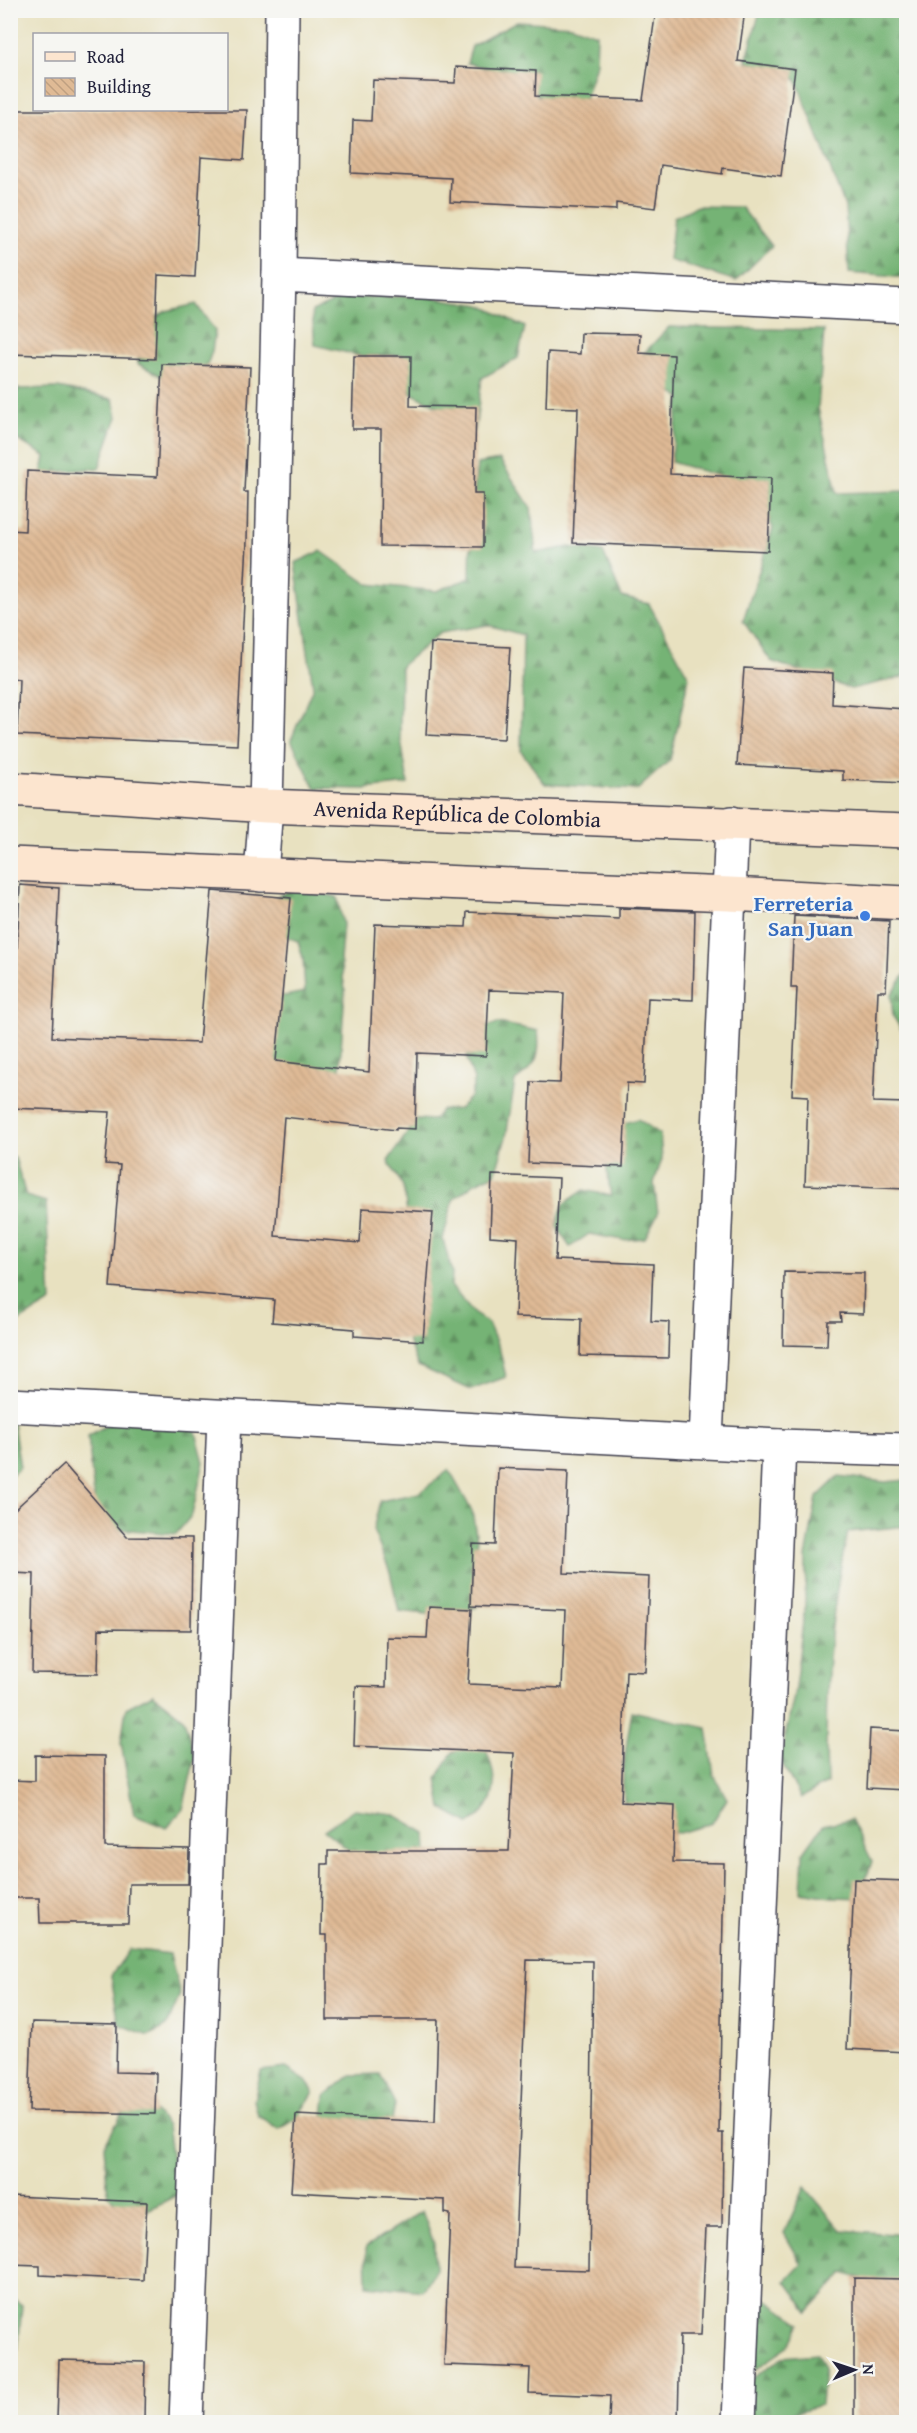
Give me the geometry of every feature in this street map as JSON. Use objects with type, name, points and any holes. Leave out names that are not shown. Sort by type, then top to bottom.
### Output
[{"type":"street","points":[[261,875],[266,806],[279,276],[282,10]]},
{"type":"street","points":[[279,276],[906,306]]},
{"type":"street","name":"Avenida República de Colombia","points":[[10,789],[266,806],[906,831]]},
{"type":"street","points":[[706,1441],[732,824]]},
{"type":"street","points":[[10,864],[906,903]]},
{"type":"street","points":[[10,1405],[779,1446],[906,1450]]},
{"type":"street","points":[[186,2422],[224,1417]]},
{"type":"street","points":[[739,2422],[779,1446]]},
{"type":"green space","points":[[760,11],[906,11],[906,278],[849,273],[845,207],[796,79],[746,61]]},
{"type":"green space","points":[[517,21],[572,25],[597,34],[596,64],[581,111],[542,99],[517,76],[467,63],[472,46]]},
{"type":"green space","points":[[697,206],[741,207],[772,246],[736,281],[669,260],[674,217]]},
{"type":"green space","points":[[423,296],[481,305],[525,327],[518,358],[482,378],[475,432],[444,409],[411,393],[403,355],[360,356],[315,345],[312,311],[342,298]]},
{"type":"green space","points":[[196,304],[215,331],[212,351],[201,383],[163,377],[138,364],[138,329],[166,311]]},
{"type":"green space","points":[[669,327],[824,330],[818,408],[837,493],[906,491],[906,672],[903,677],[851,689],[771,661],[743,621],[773,528],[750,485],[671,462],[680,397],[628,370]]},
{"type":"green space","points":[[58,388],[113,399],[117,417],[99,468],[42,473],[45,456],[11,436],[11,415],[18,389]]},
{"type":"green space","points":[[500,460],[531,508],[536,553],[569,547],[603,552],[622,597],[649,604],[689,677],[670,760],[637,790],[545,784],[521,751],[523,635],[488,625],[440,633],[401,666],[400,733],[408,784],[365,789],[315,788],[291,740],[313,687],[295,563],[321,551],[368,584],[437,591],[470,578],[471,528],[477,464]]},
{"type":"green space","points":[[294,888],[337,897],[343,924],[340,960],[345,989],[339,1080],[260,1089],[261,990],[285,996],[305,992],[303,958],[298,941],[282,935],[255,908]]},
{"type":"green space","points":[[906,973],[906,1033],[904,1034],[893,1016],[891,995]]},
{"type":"green space","points":[[498,1023],[538,1031],[539,1048],[536,1060],[528,1071],[515,1081],[506,1137],[495,1174],[475,1183],[453,1200],[443,1239],[452,1273],[451,1286],[473,1313],[488,1323],[500,1351],[506,1377],[471,1390],[418,1366],[405,1333],[418,1287],[403,1186],[388,1161],[417,1119],[433,1120],[441,1110],[459,1109],[471,1096],[474,1080],[466,1057],[472,1030]]},
{"type":"green space","points":[[638,1119],[660,1134],[662,1159],[654,1183],[658,1213],[645,1238],[623,1240],[589,1234],[570,1247],[556,1226],[564,1204],[584,1190],[611,1196],[604,1151],[609,1128]]},
{"type":"green space","points":[[10,1155],[15,1158],[26,1196],[46,1202],[51,1302],[11,1326]]},
{"type":"green space","points":[[126,1414],[194,1425],[204,1462],[192,1515],[176,1534],[97,1527],[88,1436]]},
{"type":"green space","points":[[11,1422],[20,1467],[11,1475]]},
{"type":"green space","points":[[449,1470],[472,1511],[480,1558],[493,1583],[477,1607],[445,1616],[399,1611],[390,1572],[373,1530],[380,1501],[419,1493]]},
{"type":"green space","points":[[839,1476],[885,1482],[906,1480],[906,1526],[848,1532],[836,1594],[829,1657],[826,1720],[827,1783],[801,1798],[780,1760],[794,1696],[805,1604],[806,1557],[817,1497]]},
{"type":"green space","points":[[153,1694],[184,1719],[195,1757],[183,1809],[167,1828],[134,1815],[121,1743],[126,1708]]},
{"type":"green space","points":[[632,1711],[707,1728],[714,1775],[727,1799],[712,1823],[679,1833],[634,1827],[628,1815],[623,1786],[625,1754]]},
{"type":"green space","points":[[480,1735],[493,1772],[493,1794],[481,1814],[469,1824],[442,1808],[437,1778],[452,1753]]},
{"type":"green space","points":[[354,1809],[393,1814],[426,1833],[427,1854],[369,1866],[324,1830]]},
{"type":"green space","points":[[851,1819],[872,1861],[865,1882],[866,1898],[831,1897],[801,1892],[803,1853],[823,1825]]},
{"type":"green space","points":[[130,1949],[170,1954],[180,1995],[167,2026],[149,2036],[119,2024],[111,1976]]},
{"type":"green space","points":[[286,2068],[306,2081],[314,2092],[297,2118],[279,2129],[258,2116],[254,2100],[261,2071]]},
{"type":"green space","points":[[380,2074],[395,2104],[392,2121],[322,2128],[325,2096],[351,2075]]},
{"type":"green space","points":[[147,2101],[167,2126],[177,2195],[132,2218],[108,2195],[104,2146],[122,2114]]},
{"type":"green space","points":[[805,2187],[841,2230],[906,2235],[906,2316],[895,2311],[864,2279],[844,2273],[808,2312],[786,2281],[802,2264],[784,2233]]},
{"type":"green space","points":[[422,2211],[434,2244],[435,2270],[423,2291],[367,2285],[366,2247]]},
{"type":"green space","points":[[10,2296],[22,2305],[18,2349],[11,2349]]},
{"type":"green space","points":[[765,2298],[800,2323],[788,2347],[756,2369],[744,2318]]},
{"type":"green space","points":[[817,2354],[824,2369],[821,2405],[789,2414],[793,2422],[729,2422],[744,2384],[783,2357]]},
{"type":"building","points":[[656,10],[745,10],[738,61],[795,69],[781,176],[723,168],[722,174],[661,165],[655,208],[616,203],[616,210],[450,202],[451,178],[351,173],[353,120],[371,121],[373,80],[455,83],[456,67],[536,71],[535,96],[643,100]]},
{"type":"building","points":[[10,110],[247,110],[244,160],[201,157],[195,277],[158,275],[155,359],[10,354]]},
{"type":"building","points":[[581,333],[640,334],[639,353],[674,355],[670,474],[771,478],[768,551],[573,543],[578,408],[546,407],[548,352],[580,354]]},
{"type":"building","points":[[354,356],[411,356],[410,406],[476,407],[474,494],[483,494],[483,547],[380,546],[381,429],[352,429]]},
{"type":"building","points":[[162,364],[250,367],[244,492],[248,492],[247,541],[237,745],[17,735],[19,679],[10,678],[10,530],[25,531],[27,471],[157,477]]},
{"type":"building","points":[[431,643],[510,647],[504,739],[426,735]]},
{"type":"building","points":[[744,668],[833,673],[832,704],[906,709],[906,783],[843,780],[843,771],[737,765]]},
{"type":"building","points":[[20,885],[59,888],[52,1037],[199,1043],[212,891],[291,898],[276,1061],[369,1072],[375,924],[466,927],[467,912],[619,919],[619,908],[695,911],[693,1000],[648,998],[644,1084],[627,1083],[623,1167],[528,1163],[531,1082],[560,1083],[564,993],[489,990],[486,1056],[417,1053],[415,1129],[396,1128],[396,1130],[284,1117],[275,1236],[360,1243],[362,1208],[433,1212],[423,1341],[354,1336],[354,1329],[272,1322],[274,1300],[110,1287],[120,1165],[105,1164],[110,1112],[10,1108]]},
{"type":"building","points":[[794,916],[889,921],[886,991],[878,991],[873,1102],[906,1103],[906,1189],[805,1185],[808,1096],[792,1095],[797,988],[791,988]]},
{"type":"building","points":[[492,1175],[559,1178],[555,1260],[653,1264],[651,1321],[669,1322],[668,1358],[580,1356],[581,1319],[515,1317],[518,1238],[490,1236]]},
{"type":"building","points":[[784,1272],[864,1273],[863,1314],[840,1313],[841,1321],[828,1321],[827,1346],[783,1345]]},
{"type":"building","points":[[64,1464],[127,1537],[192,1538],[191,1630],[99,1629],[98,1674],[32,1673],[34,1574],[13,1573],[14,1510]]},
{"type":"building","points":[[498,1468],[568,1471],[564,1573],[649,1577],[645,1672],[626,1671],[621,1802],[675,1805],[673,1862],[724,1863],[719,2133],[723,2133],[722,2227],[706,2227],[701,2335],[680,2335],[678,2422],[609,2422],[610,2396],[529,2393],[530,2368],[444,2365],[450,2214],[445,2213],[445,2200],[291,2192],[296,2115],[435,2122],[438,2020],[327,2020],[327,1935],[321,1935],[322,1864],[328,1864],[328,1851],[509,1851],[514,1753],[354,1746],[356,1686],[386,1687],[387,1637],[427,1638],[429,1607],[472,1609],[468,1684],[562,1688],[565,1610],[471,1606],[473,1544],[495,1545]],"holes":[[[527,1960],[593,1961],[589,2270],[514,2268]]]},
{"type":"building","points":[[870,1729],[906,1731],[906,1790],[867,1788]]},
{"type":"building","points":[[35,1755],[105,1756],[105,1847],[189,1849],[188,1884],[129,1884],[128,1923],[40,1923],[39,1898],[13,1898],[14,1834],[10,1834],[10,1780],[35,1781]]},
{"type":"building","points":[[854,1879],[906,1881],[906,2052],[847,2049]]},
{"type":"building","points":[[32,2022],[117,2024],[116,2072],[156,2073],[155,2114],[29,2111]]},
{"type":"building","points":[[10,2196],[147,2202],[143,2280],[40,2275],[40,2266],[10,2265]]},
{"type":"building","points":[[854,2278],[906,2279],[906,2422],[854,2422]]},
{"type":"building","points":[[59,2360],[145,2362],[144,2422],[57,2419]]},
{"type":"place","name":"Ferreteria San Juan","points":[[865,916]]}]
